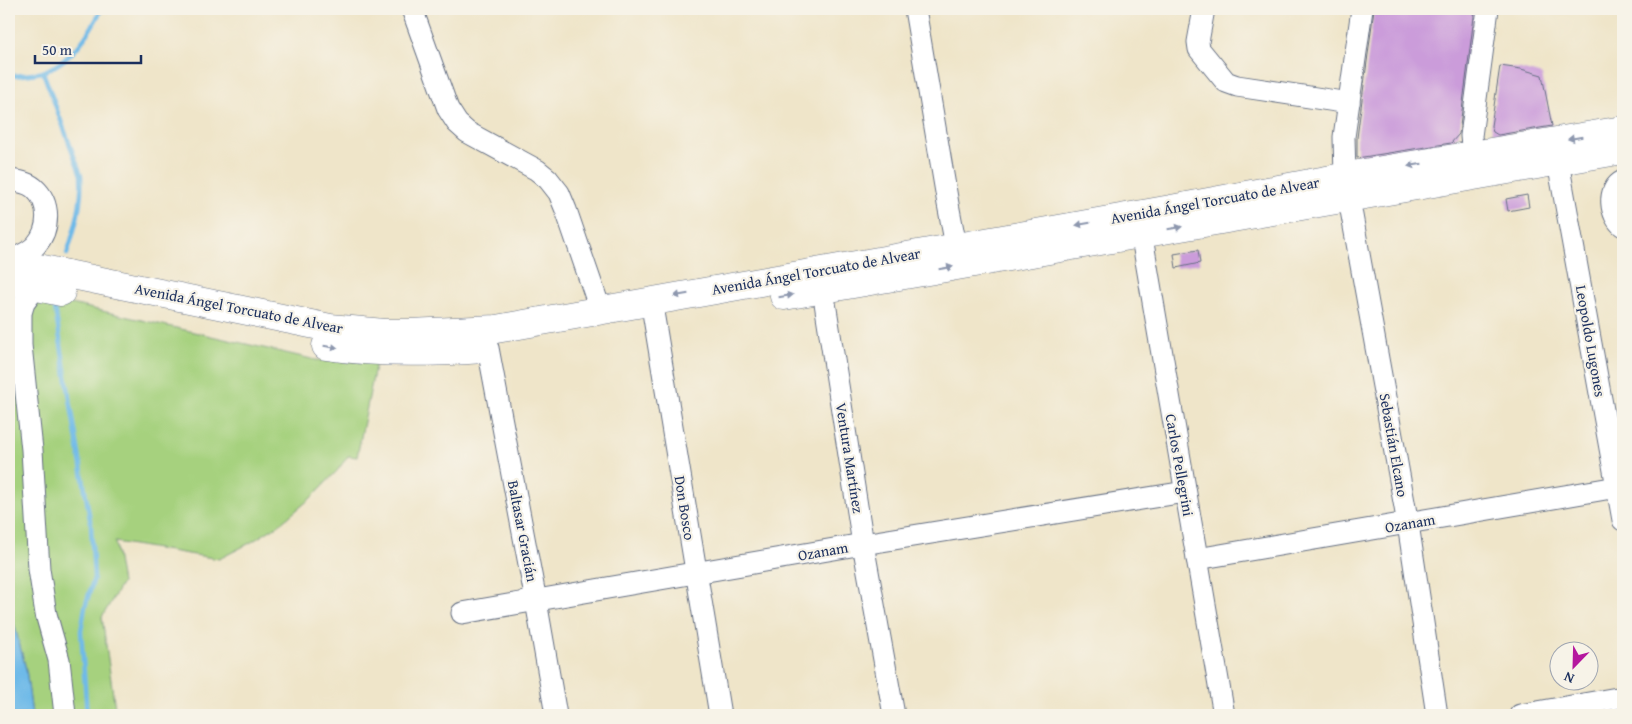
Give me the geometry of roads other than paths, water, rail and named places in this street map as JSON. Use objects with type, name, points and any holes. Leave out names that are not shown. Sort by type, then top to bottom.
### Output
[{"type":"main road","name":"Avenida Ángel Torcuato de Alvear","points":[[1347,187],[1473,155],[1623,130]]},
{"type":"main road","name":"Avenida Ángel Torcuato de Alvear","points":[[9,261],[303,324],[354,331],[410,333],[476,331],[600,310],[653,309],[822,290],[1140,224],[1347,187],[1558,162],[1623,150]]},
{"type":"main road","name":"Avenida Ángel Torcuato de Alvear","points":[[9,281],[308,343],[375,352],[438,352],[488,348],[653,309],[956,246],[1140,224]]},
{"type":"street","points":[[412,9],[448,109],[458,123],[467,132],[537,170],[548,179],[558,193],[566,210],[600,310]]},
{"type":"street","points":[[915,9],[956,246]]},
{"type":"street","points":[[1204,9],[1198,42],[1199,49],[1226,82],[1237,86],[1348,103]]},
{"type":"street","name":"Sebastián Elcano","points":[[1362,9],[1343,147],[1347,187],[1408,524],[1437,715]]},
{"type":"street","points":[[1473,155],[1471,136],[1488,9]]},
{"type":"street","name":"Leopoldo Lugones","points":[[1558,162],[1621,486],[1623,520]]},
{"type":"street","points":[[9,180],[20,181],[34,188],[44,201],[48,216],[45,232],[36,245],[26,253],[9,261]]},
{"type":"street","points":[[1623,181],[1618,183],[1614,190],[1611,204],[1618,222],[1623,226]]},
{"type":"street","name":"Carlos Pellegrini","points":[[1140,224],[1184,492],[1224,715]]},
{"type":"street","points":[[36,287],[24,303],[21,313],[21,345],[32,450],[39,569],[46,614],[59,660],[65,715]]},
{"type":"street","name":"Ventura Martínez","points":[[822,290],[863,544],[894,715]]},
{"type":"street","name":"Don Bosco","points":[[653,309],[720,715]]},
{"type":"street","name":"Baltasar Gracián","points":[[488,348],[556,715]]},
{"type":"street","name":"Ozanam","points":[[1197,559],[1621,486]]},
{"type":"street","name":"Ozanam","points":[[462,613],[863,544],[1184,492]]},
{"type":"street","points":[[1520,715],[1623,697]]},
{"type":"water","points":[[9,604],[26,669],[32,715],[9,715]]},
{"type":"waterway","points":[[10,76],[28,75],[45,71],[64,60],[85,37],[102,9]]},
{"type":"waterway","points":[[43,72],[81,175],[80,205],[67,254]]},
{"type":"waterway","points":[[55,309],[91,526],[94,578],[85,607],[81,631],[87,715]]}]
